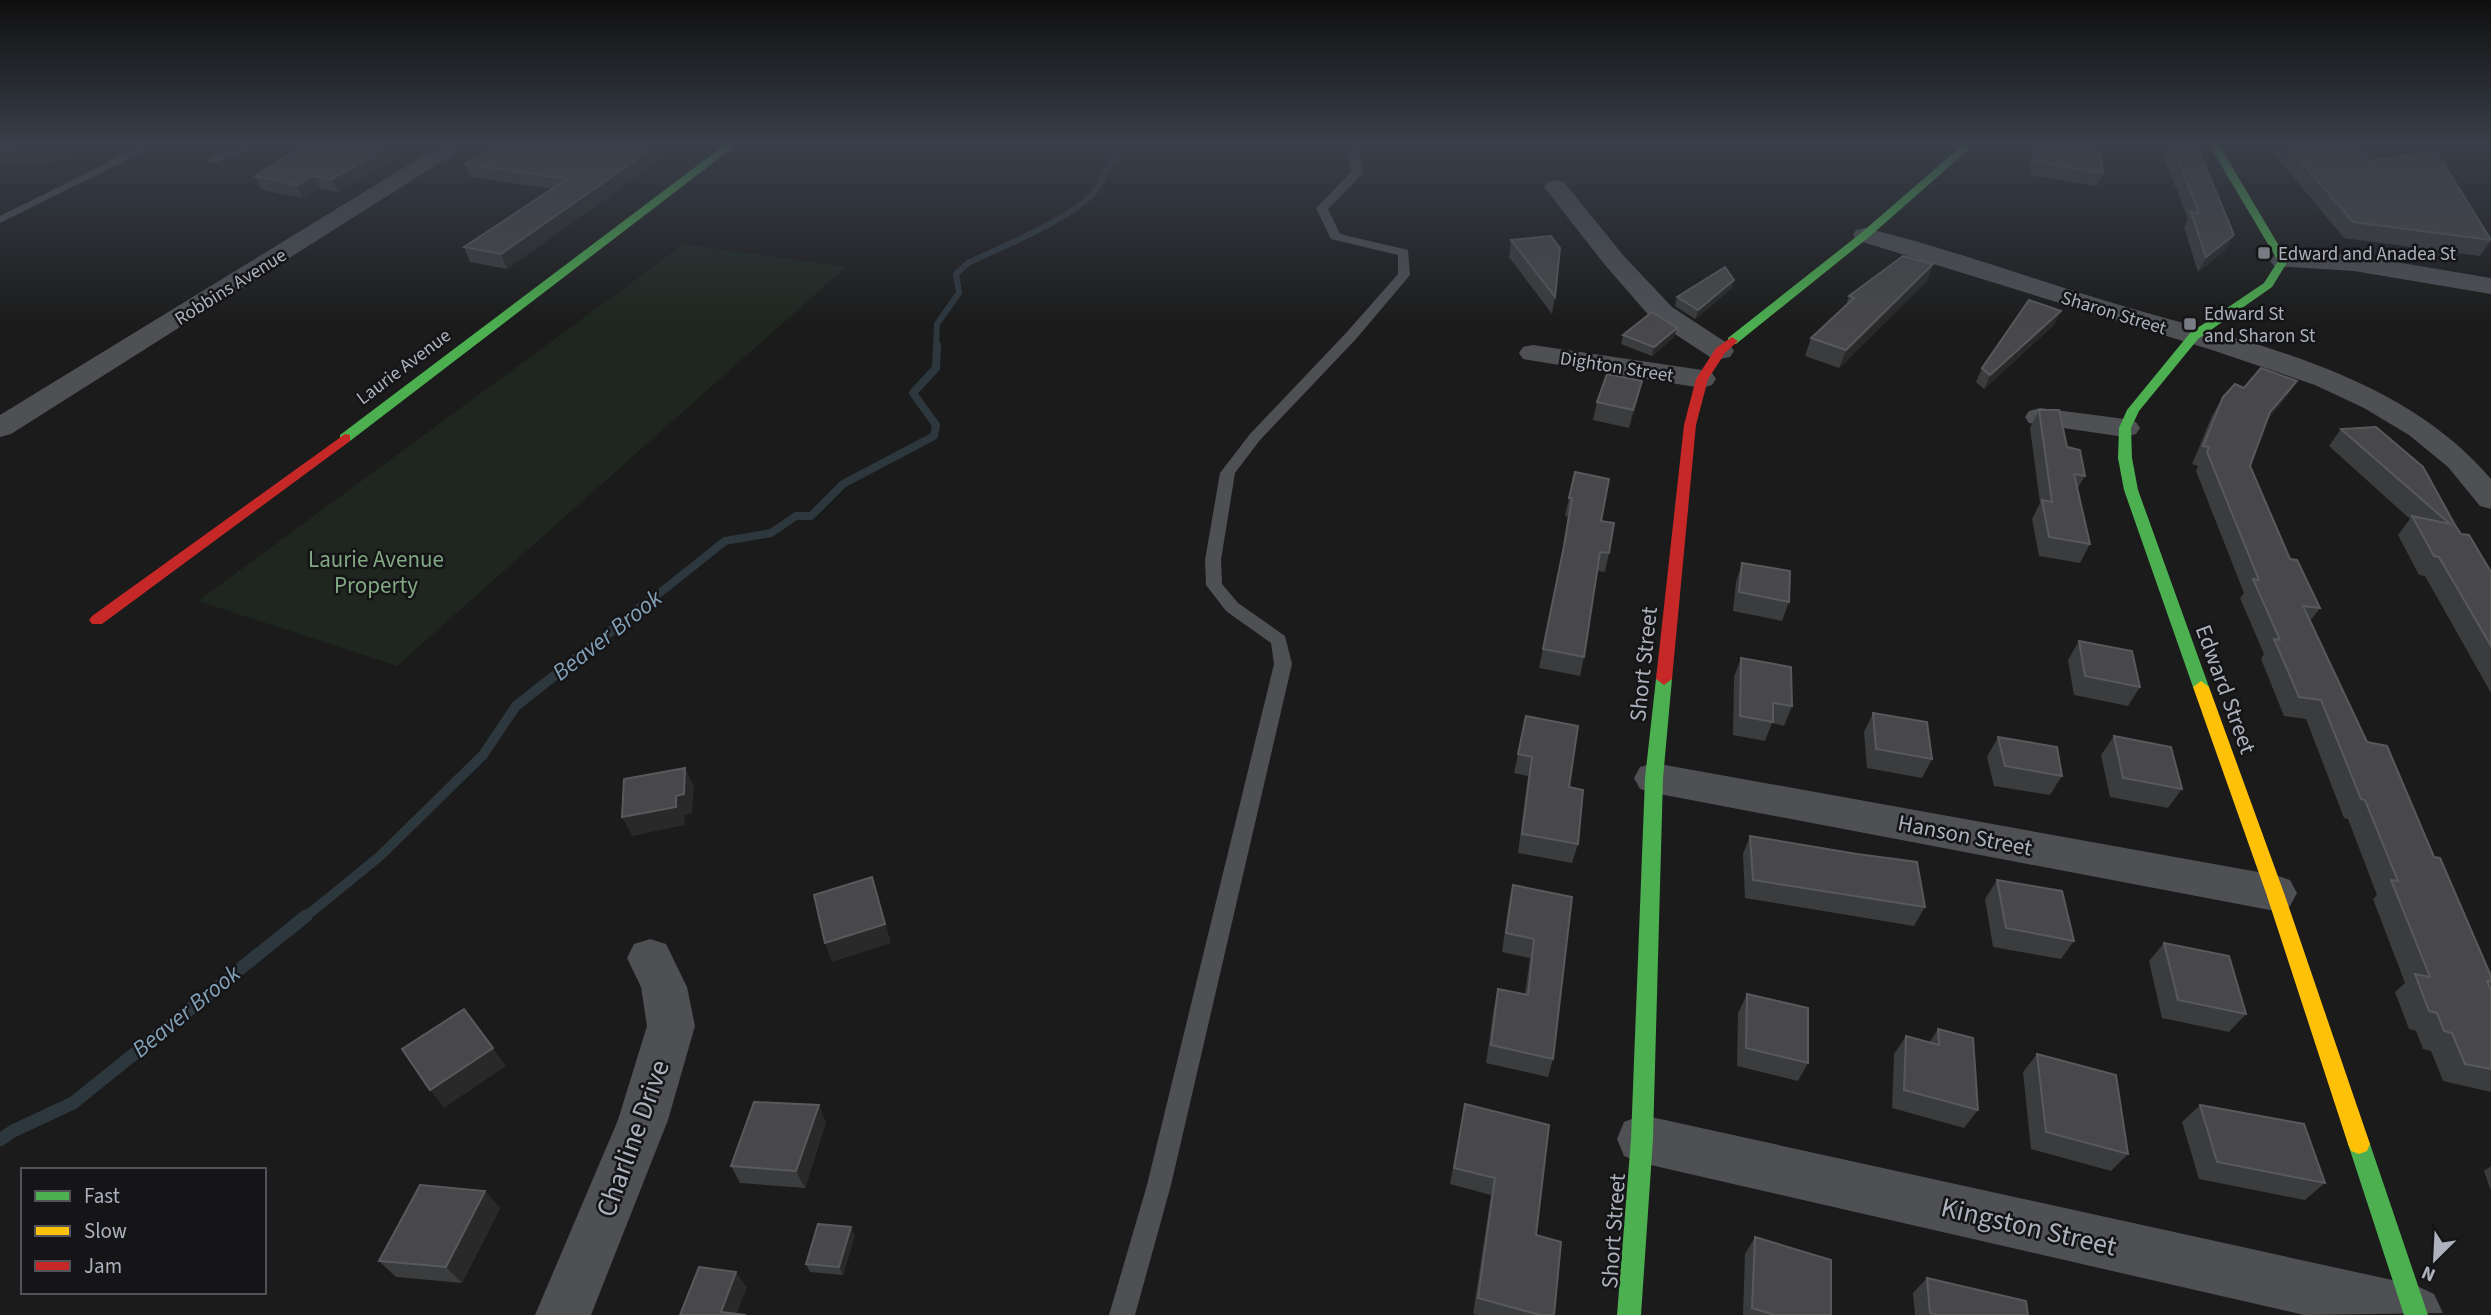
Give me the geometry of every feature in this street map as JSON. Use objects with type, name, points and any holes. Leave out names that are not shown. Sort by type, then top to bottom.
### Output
[{"type":"street","name":"Robbins Avenue","points":[[0,428],[361,204]]},
{"type":"street","name":"Laurie Avenue","points":[[97,620],[311,463],[653,204]]},
{"type":"street","points":[[1570,204],[1614,260],[1662,313],[1720,351]]},
{"type":"street","name":"Short Street","points":[[1629,1315],[1642,1139],[1654,778],[1690,425],[1702,379],[1720,351],[1900,204]]},
{"type":"street","points":[[2249,204],[2283,261]]},
{"type":"street","name":"Sharon Street","points":[[1865,235],[2194,336],[2336,384],[2410,421],[2445,447],[2481,484],[2491,499]]},
{"type":"street","points":[[2283,261],[2354,262],[2491,286]]},
{"type":"street","points":[[2040,417],[2125,428],[2133,410],[2194,336],[2268,285],[2283,261]]},
{"type":"street","name":"Dighton Street","points":[[1533,353],[1702,379]]},
{"type":"street","name":"Edward Street","points":[[2125,428],[2125,458],[2131,490],[2275,893],[2415,1314]]},
{"type":"street","name":"Hanson Street","points":[[1654,778],[2275,893]]},
{"type":"street","name":"Charline Drive","points":[[563,1315],[643,1120],[671,1026],[664,987],[650,958]]},
{"type":"street","name":"Kingston Street","points":[[1642,1139],[2415,1314]]},
{"type":"lane","points":[[0,220],[32,204]]},
{"type":"lane","points":[[1122,1315],[1158,1185],[1283,664],[1279,640],[1232,607],[1214,585],[1213,560],[1228,473],[1255,437],[1351,336],[1404,275],[1404,253],[1335,236],[1322,208],[1326,204]]},
{"type":"green space","name":"Laurie Avenue Property","points":[[684,244],[846,267],[397,666],[198,601]]},
{"type":"building","points":[[529,204],[572,204],[501,254],[464,247]]},
{"type":"building","points":[[2196,204],[2221,204],[2234,235],[2206,257],[2191,212],[2199,213]]},
{"type":"building","points":[[2338,204],[2469,204],[2491,240],[2353,222]]},
{"type":"building","points":[[1551,236],[1560,248],[1555,297],[1511,240]]},
{"type":"building","points":[[1903,256],[1933,264],[1846,350],[1811,338],[1854,298],[1849,296]]},
{"type":"building","points":[[1725,267],[1734,280],[1698,310],[1677,297]]},
{"type":"building","points":[[2029,300],[2061,311],[1990,375],[1982,368]]},
{"type":"building","points":[[1652,312],[1677,328],[1654,347],[1623,335]]},
{"type":"building","points":[[2261,368],[2297,381],[2270,412],[2250,466],[2290,559],[2297,560],[2320,608],[2303,606],[2367,742],[2387,746],[2434,857],[2440,858],[2491,976],[2491,982],[2487,981],[2491,990],[2491,1069],[2465,1064],[2452,1033],[2444,1031],[2437,1013],[2429,1011],[2415,974],[2430,977],[2391,880],[2398,881],[2321,700],[2299,697],[2274,639],[2280,640],[2253,579],[2259,580],[2207,452],[2209,447],[2203,446],[2223,397],[2235,384],[2244,388]]},
{"type":"building","points":[[1607,374],[1642,381],[1633,410],[1597,402]]},
{"type":"building","points":[[2039,410],[2059,410],[2067,447],[2080,450],[2085,476],[2074,474],[2090,544],[2049,537],[2042,500],[2052,502]]},
{"type":"building","points":[[2376,427],[2423,467],[2455,525],[2461,534],[2469,535],[2491,572],[2491,646],[2412,516],[2450,524],[2341,429]]},
{"type":"building","points":[[1575,472],[1609,479],[1601,521],[1614,523],[1609,553],[1600,552],[1584,657],[1543,649],[1564,546],[1572,498],[1569,498]]},
{"type":"building","points":[[1742,563],[1790,571],[1789,602],[1739,592]]},
{"type":"building","points":[[2079,641],[2132,651],[2140,687],[2085,676]]},
{"type":"building","points":[[1741,658],[1791,667],[1792,706],[1773,703],[1773,722],[1740,716]]},
{"type":"building","points":[[1873,713],[1927,722],[1932,759],[1876,749]]},
{"type":"building","points":[[1526,716],[1578,726],[1569,787],[1583,790],[1578,844],[1522,834],[1532,757],[1518,754]]},
{"type":"building","points":[[2114,736],[2171,747],[2182,789],[2123,778]]},
{"type":"building","points":[[1998,737],[2057,747],[2062,776],[2005,766]]},
{"type":"building","points":[[685,768],[684,794],[676,796],[676,807],[622,817],[624,779]]},
{"type":"building","points":[[1750,836],[1917,862],[1925,907],[1753,880]]},
{"type":"building","points":[[872,877],[885,924],[825,943],[814,895]]},
{"type":"building","points":[[1997,880],[2062,891],[2074,941],[2006,928]]},
{"type":"building","points":[[1513,885],[1572,897],[1553,1059],[1491,1045],[1498,989],[1528,995],[1534,939],[1506,933]]},
{"type":"building","points":[[2164,943],[2229,956],[2246,1014],[2178,1000]]},
{"type":"building","points":[[1747,994],[1808,1008],[1808,1063],[1746,1048]]},
{"type":"building","points":[[464,1009],[493,1048],[430,1090],[402,1049]]},
{"type":"building","points":[[1938,1029],[1973,1038],[1978,1110],[1904,1090],[1906,1036],[1939,1045]]},
{"type":"building","points":[[2037,1054],[2116,1075],[2128,1154],[2046,1132]]},
{"type":"building","points":[[754,1102],[819,1105],[796,1171],[731,1166]]},
{"type":"building","points":[[1465,1104],[1549,1125],[1536,1235],[1561,1242],[1554,1315],[1540,1315],[1478,1298],[1495,1178],[1454,1168]]},
{"type":"building","points":[[2200,1105],[2304,1124],[2325,1183],[2217,1162]]},
{"type":"building","points":[[420,1185],[485,1191],[446,1267],[379,1261]]},
{"type":"building","points":[[818,1224],[851,1227],[839,1267],[806,1264]]},
{"type":"building","points":[[1755,1237],[1831,1260],[1831,1315],[1775,1315],[1752,1308]]},
{"type":"building","points":[[699,1267],[736,1272],[721,1312],[746,1315],[680,1315]]},
{"type":"building","points":[[1927,1278],[2026,1301],[2028,1315],[1930,1313]]},
{"type":"waterway","name":"Beaver Brook","points":[[936,346],[937,324],[959,293],[956,274],[968,263],[1036,231],[1080,204]]},
{"type":"waterway","name":"Beaver Brook","points":[[651,600],[725,541],[771,533],[796,516],[811,516],[843,484],[934,436],[936,425],[913,393],[936,368],[937,345]]},
{"type":"waterway","name":"Beaver Brook","points":[[304,918],[380,856],[483,755],[516,706],[653,598]]},
{"type":"waterway","name":"Beaver Brook","points":[[0,1140],[13,1131],[73,1103],[306,916]]},
{"type":"traffic: fast","points":[[345,438],[653,204]]},
{"type":"traffic: fast","points":[[1732,341],[1900,204]]},
{"type":"traffic: fast","points":[[2201,687],[2131,490],[2125,458],[2125,428],[2133,410],[2194,336],[2268,285],[2283,261],[2249,204]]},
{"type":"traffic: fast","points":[[1629,1315],[1642,1139],[1654,778],[1664,679]]},
{"type":"traffic: fast","points":[[2359,1144],[2416,1315]]},
{"type":"traffic: slow","points":[[2201,687],[2275,893],[2359,1144]]},
{"type":"traffic: jam","points":[[1664,679],[1690,425],[1702,379],[1720,351],[1732,341]]},
{"type":"traffic: jam","points":[[97,620],[345,438]]},
{"type":"place","name":"Edward and Anadea St","points":[[2264,253]]},
{"type":"place","name":"Edward St and Sharon St","points":[[2190,324]]}]
